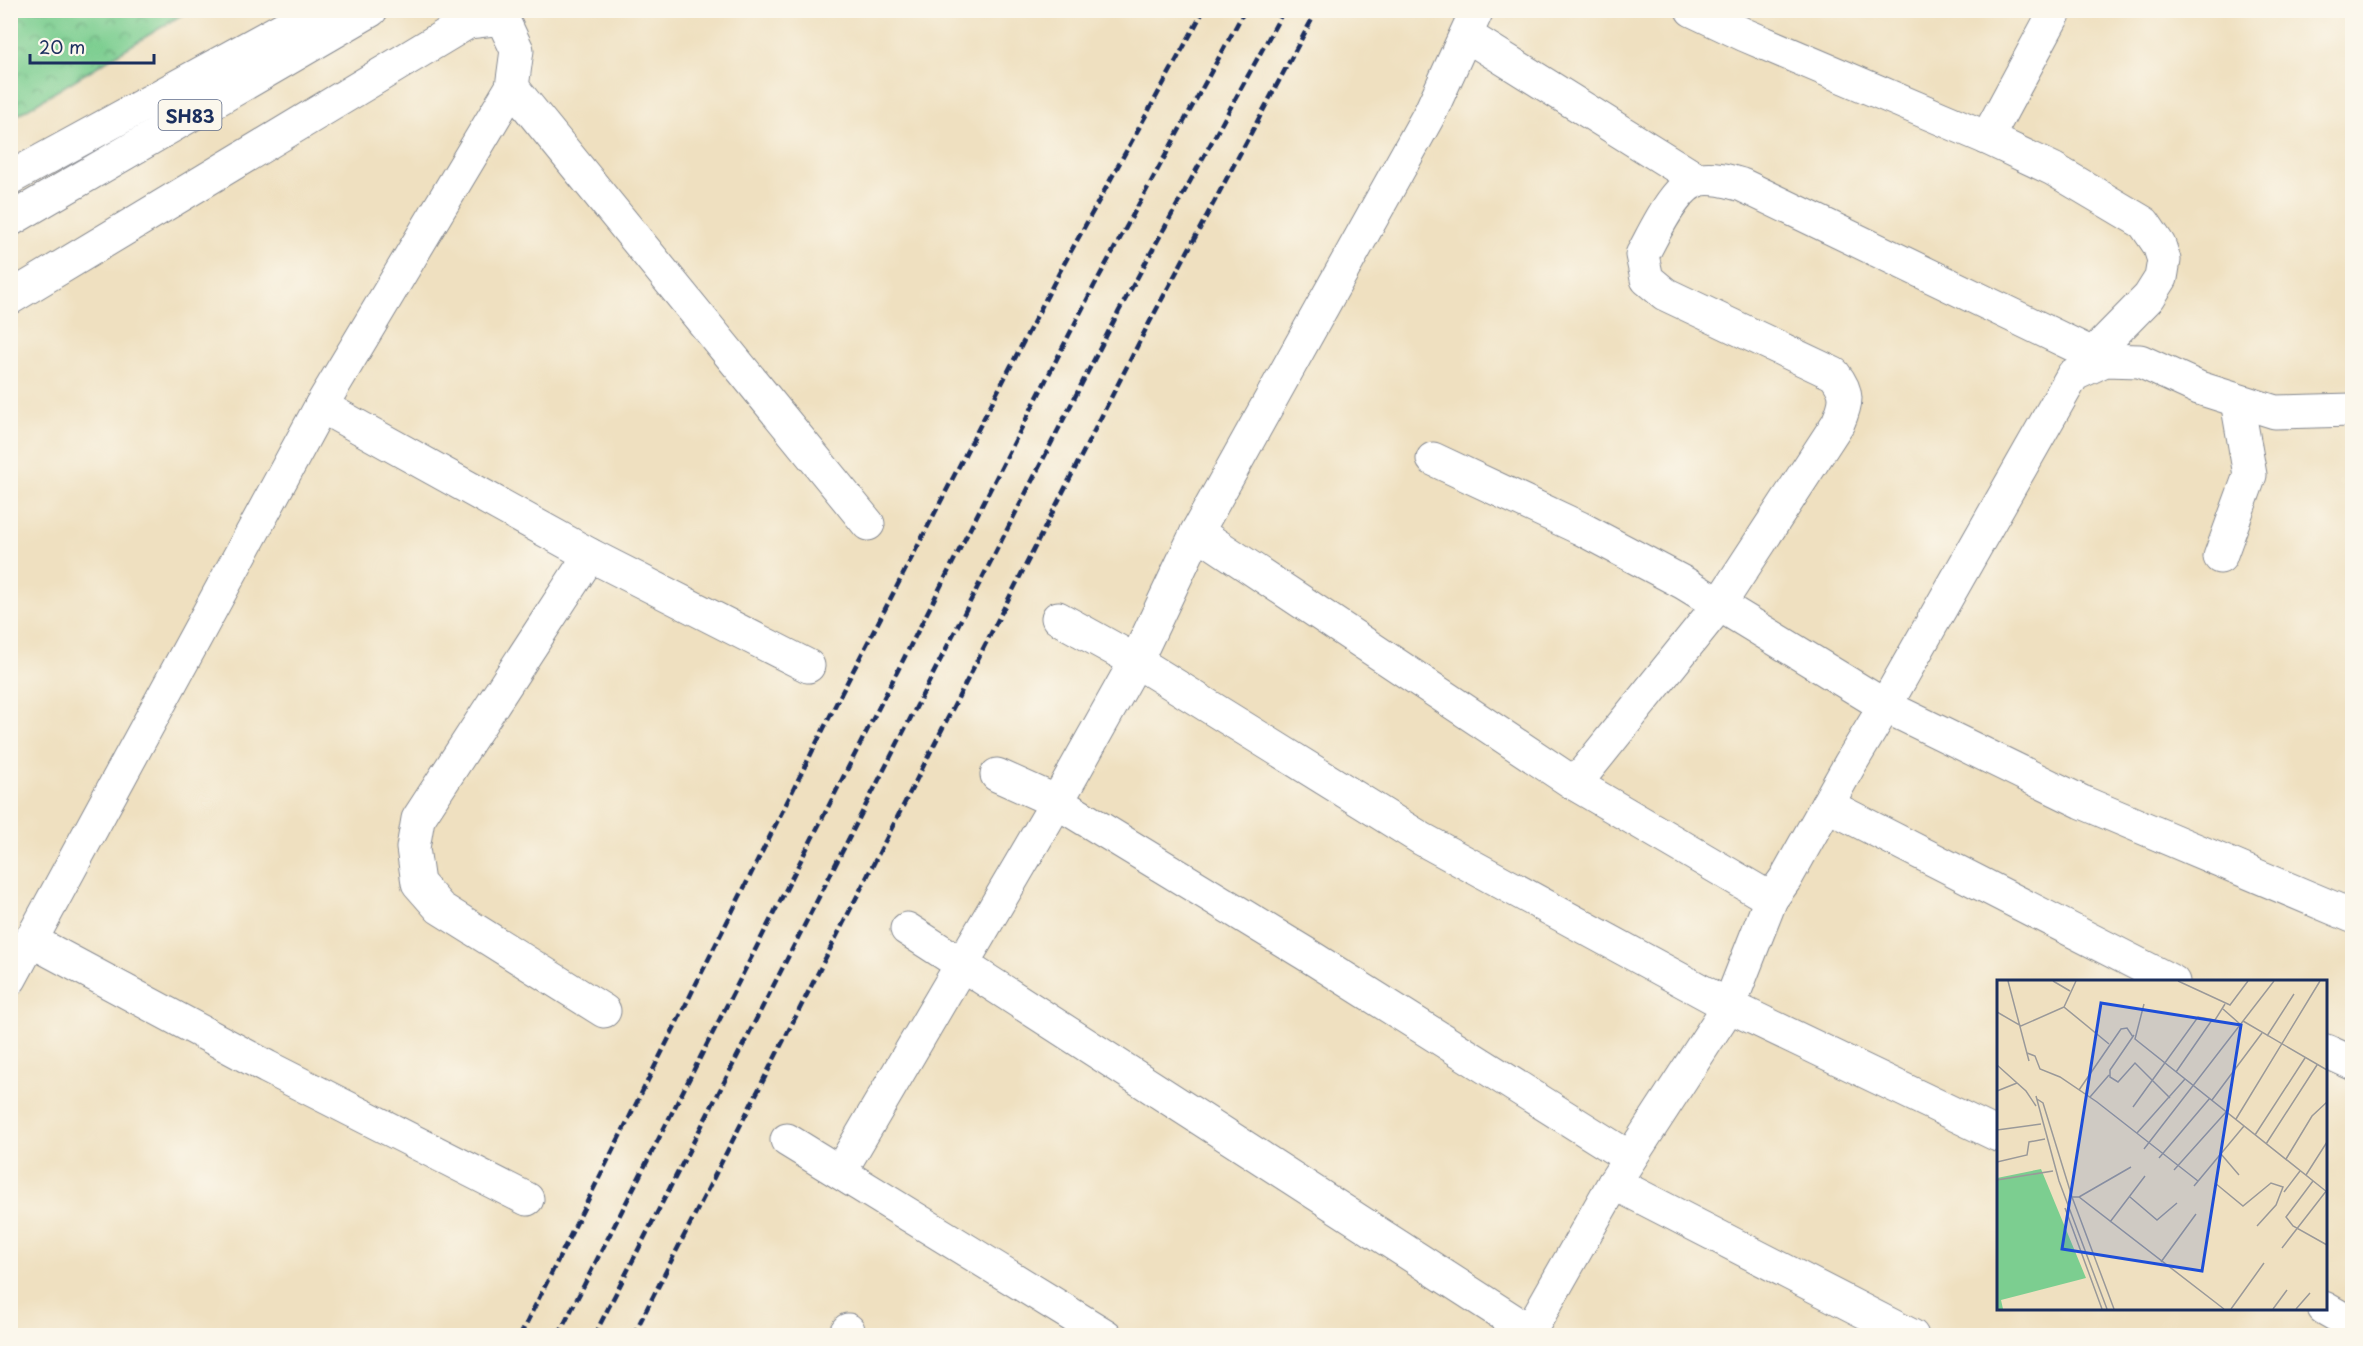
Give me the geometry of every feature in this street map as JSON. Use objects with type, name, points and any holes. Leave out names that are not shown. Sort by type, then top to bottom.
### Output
[{"type":"street","points":[[10,178],[317,10]]},
{"type":"street","name":"SH83","points":[[10,220],[370,10]]},
{"type":"street","points":[[907,929],[1528,1333],[1622,1170],[1729,1006],[1771,899],[1786,878],[2073,375],[2099,357],[2149,297],[2161,278],[2164,260],[2159,245],[2144,223],[2053,169],[1692,10]]},
{"type":"street","points":[[1987,138],[2056,10]]},
{"type":"street","points":[[10,298],[468,22],[510,14],[517,50],[512,87],[321,406],[10,979]]},
{"type":"street","points":[[840,1172],[1057,802],[1136,661],[1197,532],[1430,113],[1472,23],[1698,180]]},
{"type":"street","points":[[512,87],[868,524]]},
{"type":"street","points":[[1575,784],[1719,605],[1838,423],[1846,404],[1843,386],[1834,374],[1665,294],[1647,279],[1642,255],[1678,193],[1698,180],[1719,179],[1742,185],[2099,357],[2140,361],[2199,388],[2275,412],[2352,410]]},
{"type":"street","points":[[2220,557],[2250,475],[2237,401]]},
{"type":"street","points":[[321,406],[590,555],[808,666]]},
{"type":"street","points":[[1433,459],[1580,528],[1684,583],[1885,706],[2082,802],[2352,916]]},
{"type":"street","points":[[1197,532],[1575,784],[1771,899]]},
{"type":"street","points":[[590,555],[418,819],[413,848],[418,883],[440,908],[604,1011]]},
{"type":"street","points":[[1058,618],[1136,661],[1422,839],[1729,1006],[1997,1135]]},
{"type":"street","points":[[997,775],[1057,802],[1316,960],[1622,1170],[1912,1335]]},
{"type":"street","points":[[1827,805],[2171,980]]},
{"type":"street","points":[[30,940],[267,1066],[527,1199]]},
{"type":"street","points":[[2327,1052],[2352,1063]]},
{"type":"street","points":[[787,1140],[1106,1335]]},
{"type":"street","points":[[2327,1310],[2352,1324]]},
{"type":"green space","points":[[11,10],[188,10],[188,11],[11,119]]},
{"type":"railway","points":[[520,1336],[838,700],[1059,273],[1204,10]]},
{"type":"railway","points":[[558,1336],[1094,286],[1245,10]]},
{"type":"railway","points":[[594,1336],[1119,311],[1284,10]]},
{"type":"railway","points":[[633,1336],[1146,329],[1317,10]]}]
